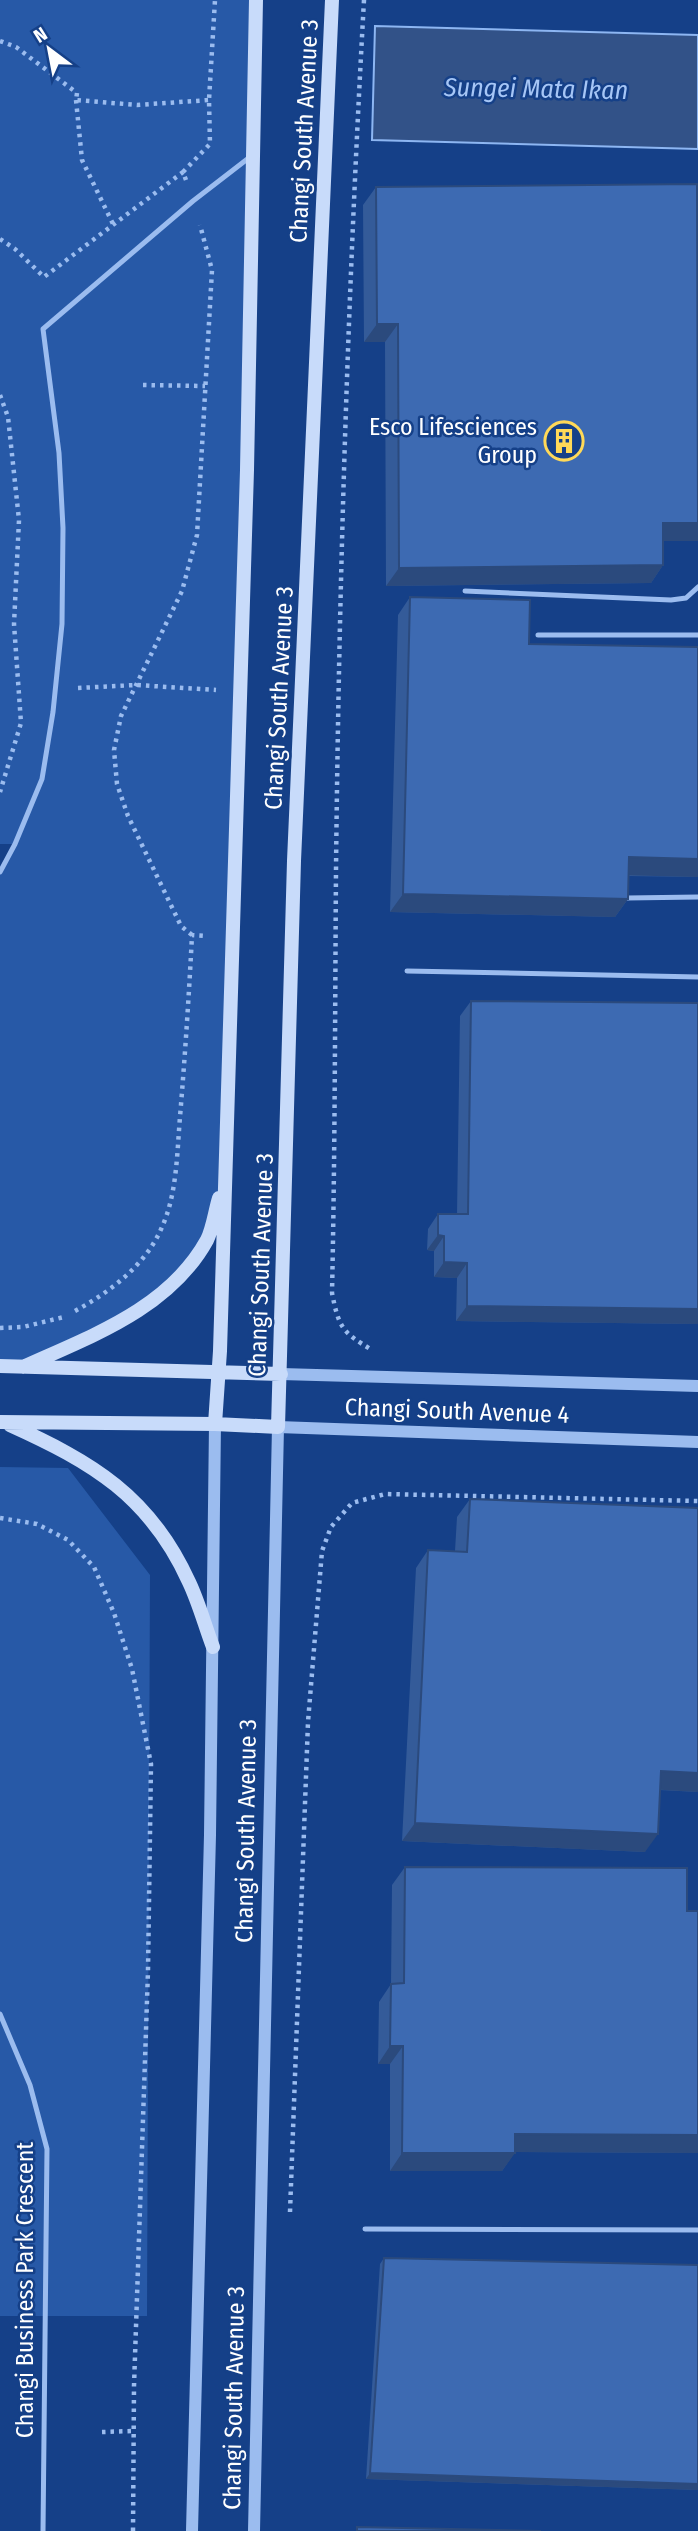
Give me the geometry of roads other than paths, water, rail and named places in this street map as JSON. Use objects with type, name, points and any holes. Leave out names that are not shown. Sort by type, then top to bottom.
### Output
[{"type":"main road","name":"Changi South Avenue 3","points":[[215,1424],[219,1374],[247,457],[256,0]]},
{"type":"main road","name":"Changi South Avenue 3","points":[[278,1427],[294,861],[332,0]]},
{"type":"main road","points":[[23,1367],[107,1329],[147,1306],[176,1282],[208,1239],[225,1176]]},
{"type":"main road","name":"Changi South Avenue 4","points":[[0,1366],[281,1374]]},
{"type":"main road","name":"Changi South Avenue 4","points":[[1,1422],[278,1427]]},
{"type":"main road","points":[[1,1422],[59,1447],[99,1471],[127,1493],[163,1534],[189,1582],[213,1647]]},
{"type":"street","name":"Changi South Avenue 4","points":[[281,1374],[698,1386]]},
{"type":"street","name":"Changi South Avenue 3","points":[[192,2531],[213,1647],[215,1424]]},
{"type":"street","name":"Changi South Avenue 4","points":[[278,1427],[698,1442]]},
{"type":"street","name":"Changi South Avenue 3","points":[[254,2531],[278,1427]]},
{"type":"lane","points":[[0,872],[15,844],[42,779],[56,690],[62,624],[63,528],[59,453],[43,329],[193,201],[252,155]]},
{"type":"lane","points":[[465,591],[671,600],[686,598],[698,587]]},
{"type":"lane","points":[[538,635],[698,635]]},
{"type":"lane","points":[[626,898],[698,897]]},
{"type":"lane","points":[[407,971],[698,977]]},
{"type":"lane","name":"Changi Business Park Crescent","points":[[0,2014],[30,2085],[47,2149],[43,2531]]},
{"type":"lane","points":[[365,2229],[698,2230]]},
{"type":"water","name":"Sungei Mata Ikan","points":[[375,26],[698,35],[698,149],[372,140]]},
{"type":"place","name":"Esco Lifesciences Group","points":[[564,441]]}]
